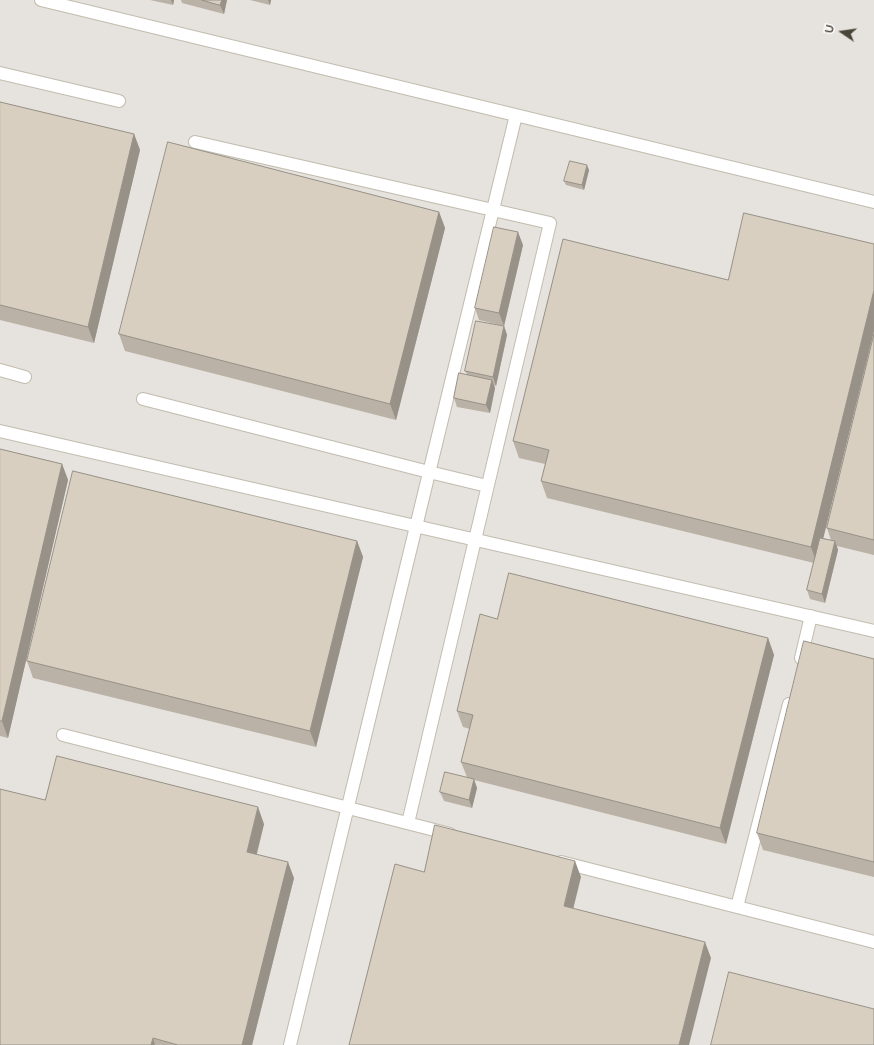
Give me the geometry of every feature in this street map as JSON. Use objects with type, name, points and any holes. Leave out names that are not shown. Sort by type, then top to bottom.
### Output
[{"type":"lane","points":[[41,0],[874,202]]},
{"type":"lane","points":[[0,73],[119,101]]},
{"type":"lane","points":[[290,1045],[516,116]]},
{"type":"lane","points":[[195,142],[550,223],[408,823]]},
{"type":"lane","points":[[0,370],[26,376]]},
{"type":"lane","points":[[143,398],[487,486]]},
{"type":"lane","points":[[0,431],[874,631]]},
{"type":"lane","points":[[798,670],[811,616]]},
{"type":"lane","points":[[737,907],[792,693]]},
{"type":"lane","points":[[63,735],[461,837]]},
{"type":"lane","points":[[553,860],[874,942]]},
{"type":"shaded area","points":[[0,0],[874,0],[874,1045],[0,1045]]},
{"type":"building","points":[[202,0],[222,0],[220,5]]},
{"type":"building","points":[[0,102],[134,134],[88,327],[0,305]]},
{"type":"building","points":[[168,142],[439,212],[390,404],[119,334]]},
{"type":"building","points":[[570,161],[587,165],[582,185],[564,181]]},
{"type":"building","points":[[744,213],[874,244],[874,290],[811,547],[541,481],[549,450],[513,441],[563,239],[728,280]]},
{"type":"building","points":[[494,227],[518,232],[499,313],[475,308]]},
{"type":"building","points":[[476,321],[504,326],[493,377],[465,371]]},
{"type":"building","points":[[874,334],[874,540],[827,528]]},
{"type":"building","points":[[459,373],[492,380],[486,405],[454,398]]},
{"type":"building","points":[[0,449],[62,464],[2,721],[0,721]]},
{"type":"building","points":[[73,471],[357,541],[310,731],[27,661]]},
{"type":"building","points":[[820,538],[835,541],[822,594],[807,590]]},
{"type":"building","points":[[509,573],[768,638],[720,828],[461,762],[473,715],[457,711],[480,614],[497,619]]},
{"type":"building","points":[[804,641],[874,659],[874,862],[757,833]]},
{"type":"building","points":[[57,756],[258,807],[247,852],[288,862],[242,1045],[178,1045],[153,1038],[151,1045],[0,1045],[0,789],[45,800]]},
{"type":"building","points":[[445,772],[474,779],[469,800],[440,792]]},
{"type":"building","points":[[435,825],[575,861],[564,906],[705,942],[679,1045],[349,1045],[395,864],[424,872]]},
{"type":"building","points":[[729,972],[874,1009],[874,1045],[711,1045]]}]
